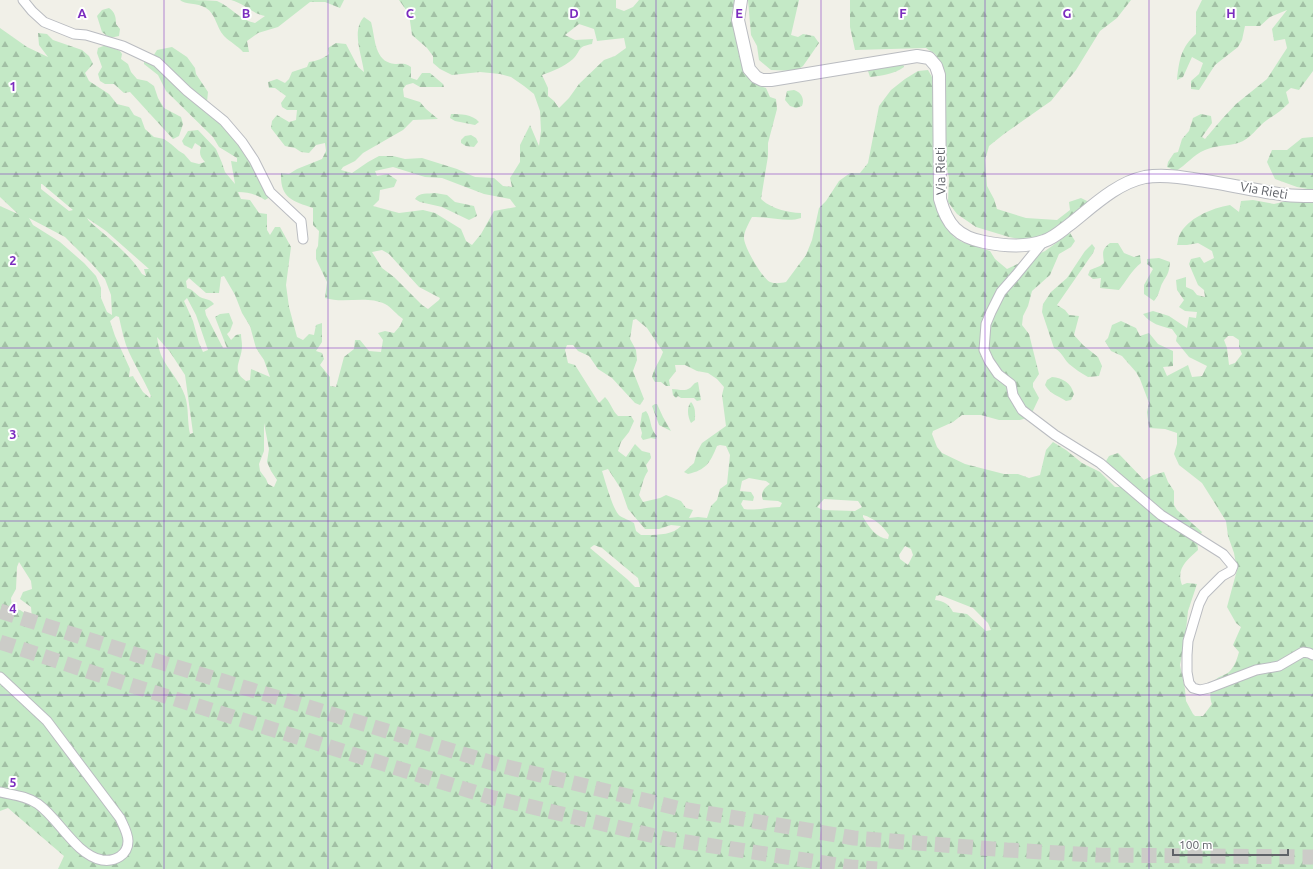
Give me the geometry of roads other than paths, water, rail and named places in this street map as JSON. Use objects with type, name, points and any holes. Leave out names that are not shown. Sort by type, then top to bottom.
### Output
[{"type":"street","points":[[23,0],[44,22],[74,34],[86,34],[123,46],[157,62],[186,91],[224,121],[242,142],[254,160],[270,192],[301,221],[303,239]]},
{"type":"street","name":"Via Rieti","points":[[741,0],[738,20],[749,69],[756,77],[762,80],[771,80],[917,56],[929,58],[936,66],[939,75],[940,199],[943,211],[955,229],[973,240],[1006,246],[1028,245],[1043,242],[1060,232],[1104,197],[1121,186],[1146,177],[1177,177],[1229,184],[1286,195],[1313,196]]},
{"type":"street","points":[[1043,242],[1001,292],[986,324],[984,350],[989,361],[998,374],[1011,384],[1013,395],[1022,410],[1055,435],[1100,463],[1161,515],[1223,554],[1232,563],[1233,566],[1231,571],[1222,576],[1204,594],[1199,604],[1188,641],[1187,672],[1189,683],[1194,688],[1200,690],[1209,688],[1256,670],[1279,666],[1303,652],[1313,655]]},
{"type":"street","points":[[0,677],[47,721],[120,818],[128,841],[126,849],[122,856],[114,860],[103,860],[92,856],[83,850],[37,804],[26,798],[0,792]]},
{"type":"tunnel","points":[[0,611],[137,655],[499,765],[677,808],[854,838],[1007,850],[1097,855],[1313,857]]},
{"type":"tunnel","points":[[0,642],[127,684],[490,797],[667,839],[851,867],[877,869]]}]
